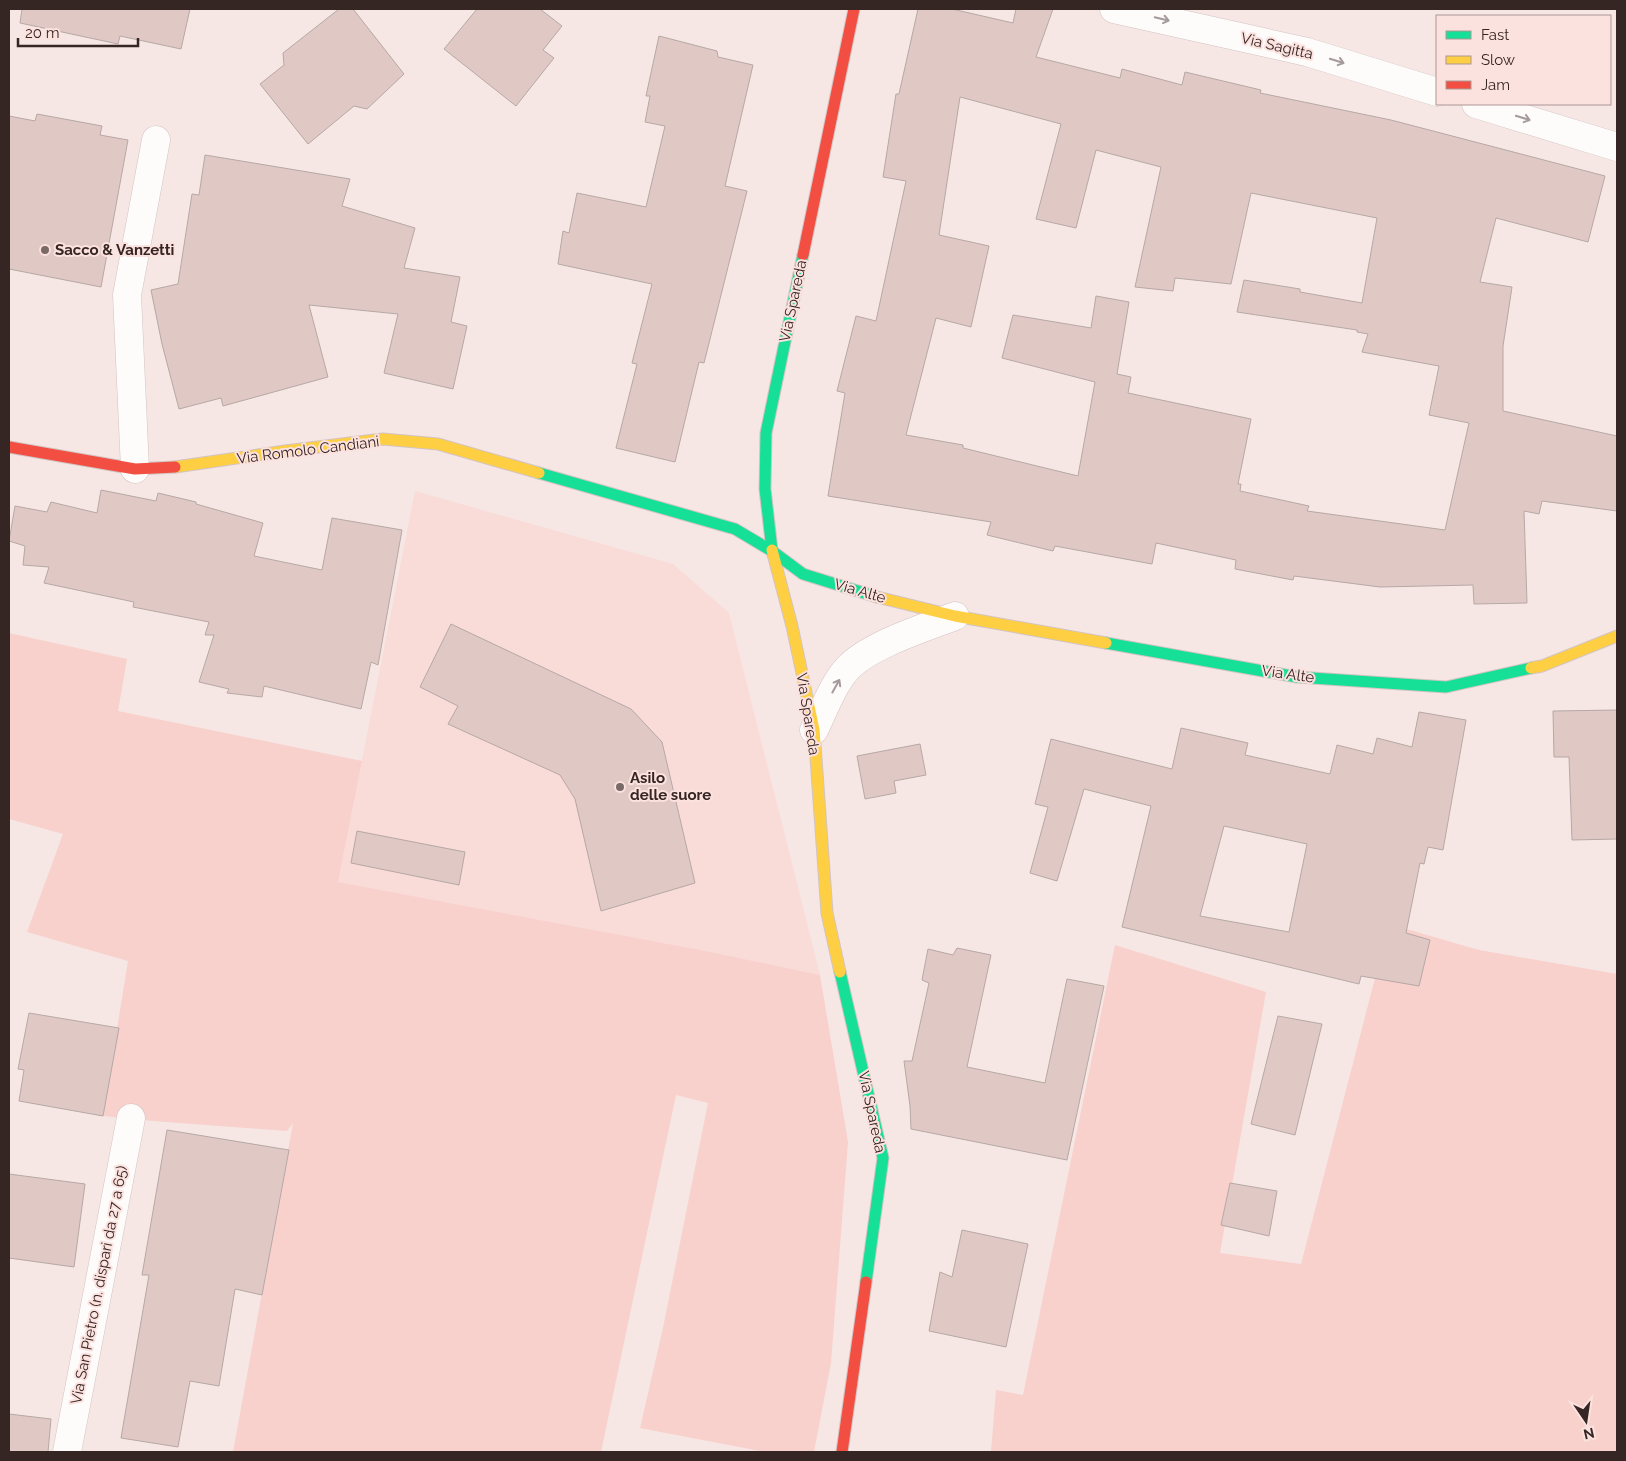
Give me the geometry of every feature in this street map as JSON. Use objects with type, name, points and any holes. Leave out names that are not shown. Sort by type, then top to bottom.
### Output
[{"type":"street","name":"Via Spareda","points":[[842,1452],[847,1428],[883,1158],[827,912],[814,730],[792,626],[772,551],[765,489],[766,432],[854,9]]},
{"type":"street","name":"Via Sagitta","points":[[1114,9],[1307,52],[1436,92]]},
{"type":"street","points":[[1479,105],[1617,147]]},
{"type":"street","points":[[135,468],[127,295],[156,140]]},
{"type":"street","name":"Via Romolo Candiani","points":[[9,447],[135,468],[179,467],[383,439],[438,444],[735,529],[772,551]]},
{"type":"street","name":"Via Alte","points":[[772,551],[803,574],[857,592],[954,616],[1297,677],[1446,687],[1542,666],[1617,636]]},
{"type":"street","points":[[814,730],[837,683],[847,669],[863,654],[954,616]]},
{"type":"street","name":"Via San Pietro (n. dispari da 27 a 65)","points":[[67,1452],[131,1118]]},
{"type":"shaded area","points":[[415,491],[673,564],[729,613],[820,975],[706,951],[338,882]]},
{"type":"shaded area","points":[[9,633],[127,659],[118,711],[362,761],[338,882],[706,951],[820,975],[848,1142],[831,1363],[814,1452],[765,1452],[640,1428],[663,1328],[708,1103],[676,1095],[601,1452],[233,1452],[293,1123],[287,1131],[103,1116],[128,961],[27,932],[63,834],[9,819]]},
{"type":"shaded area","points":[[1389,924],[1479,950],[1617,974],[1617,1452],[991,1452],[996,1390],[1023,1395],[1115,945],[1266,992],[1220,1253],[1301,1264]]},
{"type":"building","points":[[22,9],[190,9],[181,49],[120,36],[118,44],[20,23]]},
{"type":"building","points":[[339,9],[353,9],[404,74],[367,109],[354,106],[308,144],[260,84],[284,65],[283,53]]},
{"type":"building","points":[[477,9],[540,9],[562,26],[543,50],[554,58],[516,106],[444,49]]},
{"type":"building","points":[[918,9],[952,9],[1013,23],[1016,9],[1053,9],[1036,57],[1120,78],[1122,69],[1182,85],[1185,72],[1261,90],[1260,93],[1391,120],[1605,176],[1588,242],[1496,218],[1480,282],[1512,287],[1503,346],[1503,411],[1617,436],[1617,511],[1542,501],[1539,514],[1524,511],[1527,603],[1474,604],[1473,585],[1380,587],[1294,576],[1293,580],[1235,569],[1236,560],[1156,543],[1152,564],[1055,546],[1053,551],[987,535],[991,522],[828,496],[845,393],[837,391],[856,316],[876,321],[906,181],[883,177],[896,94],[899,94]],"holes":[[[960,97],[1061,124],[1036,219],[1076,228],[1096,150],[1161,167],[1135,287],[1173,291],[1175,278],[1231,284],[1251,193],[1377,218],[1362,303],[1300,292],[1300,289],[1244,280],[1237,312],[1357,330],[1357,332],[1368,334],[1362,352],[1439,366],[1429,415],[1469,423],[1445,530],[1307,511],[1309,506],[1240,491],[1241,484],[1238,484],[1251,419],[1128,393],[1131,377],[1117,374],[1129,302],[1096,296],[1091,328],[1013,315],[1002,358],[1095,382],[1078,476],[963,448],[963,445],[906,435],[936,318],[971,327],[989,246],[939,235]]]},
{"type":"building","points":[[659,36],[717,51],[718,57],[753,65],[725,186],[747,191],[704,363],[699,362],[675,462],[616,448],[637,364],[632,363],[652,284],[558,264],[563,231],[569,233],[577,193],[646,207],[665,126],[645,122],[650,96],[646,96]]},
{"type":"building","points":[[37,114],[102,126],[100,135],[128,140],[101,287],[9,269],[9,116],[35,121]]},
{"type":"building","points":[[205,155],[350,179],[342,206],[415,228],[404,268],[460,277],[451,322],[467,326],[453,389],[384,373],[398,314],[309,305],[328,377],[223,406],[221,398],[179,409],[162,344],[151,290],[178,284],[192,194],[199,195]]},
{"type":"building","points":[[101,490],[156,501],[158,493],[196,502],[196,504],[263,523],[254,556],[322,570],[332,518],[402,530],[378,665],[371,662],[361,709],[264,686],[262,697],[227,693],[229,689],[199,682],[214,635],[205,635],[209,622],[133,607],[134,602],[44,583],[49,567],[23,565],[25,546],[9,541],[15,506],[47,512],[51,502],[97,513]]},
{"type":"building","name":"Asilo delle suore","points":[[451,624],[631,709],[662,742],[695,883],[601,911],[575,799],[560,775],[448,724],[458,706],[420,687]]},
{"type":"building","points":[[1617,710],[1617,839],[1572,840],[1569,757],[1554,757],[1553,711]]},
{"type":"building","points":[[1419,712],[1466,720],[1443,850],[1428,847],[1424,864],[1420,863],[1406,933],[1430,940],[1419,986],[1361,976],[1359,984],[1122,927],[1151,806],[1084,789],[1057,881],[1030,873],[1048,807],[1035,804],[1051,739],[1172,769],[1181,728],[1248,743],[1245,755],[1330,774],[1337,745],[1373,754],[1377,738],[1412,747]],"holes":[[[1224,826],[1307,844],[1289,932],[1200,916]]]},
{"type":"building","points":[[920,744],[926,775],[894,781],[896,793],[865,799],[857,756]]},
{"type":"building","points":[[357,831],[465,852],[459,885],[351,863]]},
{"type":"building","points":[[957,948],[991,955],[967,1067],[1045,1083],[1067,979],[1104,986],[1067,1160],[911,1129],[904,1061],[912,1061],[929,983],[922,980],[928,949],[953,955]]},
{"type":"building","points":[[29,1013],[119,1028],[103,1116],[19,1101],[24,1070],[18,1069]]},
{"type":"building","points":[[1278,1016],[1322,1024],[1295,1135],[1251,1124]]},
{"type":"building","points":[[167,1130],[289,1150],[262,1295],[235,1289],[219,1386],[190,1381],[178,1447],[121,1438],[149,1275],[142,1275]]},
{"type":"building","points":[[9,1174],[85,1184],[74,1267],[9,1258]]},
{"type":"building","points":[[1230,1183],[1277,1191],[1269,1236],[1221,1225]]},
{"type":"building","points":[[962,1230],[1028,1244],[1006,1347],[929,1331],[940,1272],[952,1277]]},
{"type":"building","points":[[9,1414],[51,1419],[48,1452],[9,1452]]},
{"type":"traffic: fast","points":[[772,550],[765,489],[766,433],[803,255]]},
{"type":"traffic: fast","points":[[539,473],[735,529],[772,551],[803,574],[877,597]]},
{"type":"traffic: fast","points":[[1106,643],[1297,677],[1446,687],[1531,668]]},
{"type":"traffic: fast","points":[[840,972],[883,1158],[866,1282]]},
{"type":"traffic: slow","points":[[175,467],[383,439],[438,444],[539,473]]},
{"type":"traffic: slow","points":[[772,550],[792,626],[814,730],[827,913],[840,972]]},
{"type":"traffic: slow","points":[[877,597],[955,616],[1106,643]]},
{"type":"traffic: slow","points":[[1531,668],[1542,666],[1617,636]]},
{"type":"traffic: jam","points":[[803,255],[854,9]]},
{"type":"traffic: jam","points":[[9,447],[135,469],[175,467]]},
{"type":"traffic: jam","points":[[842,1452],[866,1282]]},
{"type":"place","name":"Sacco & Vanzetti","points":[[45,250]]},
{"type":"place","name":"Asilo delle suore","points":[[620,787]]}]
